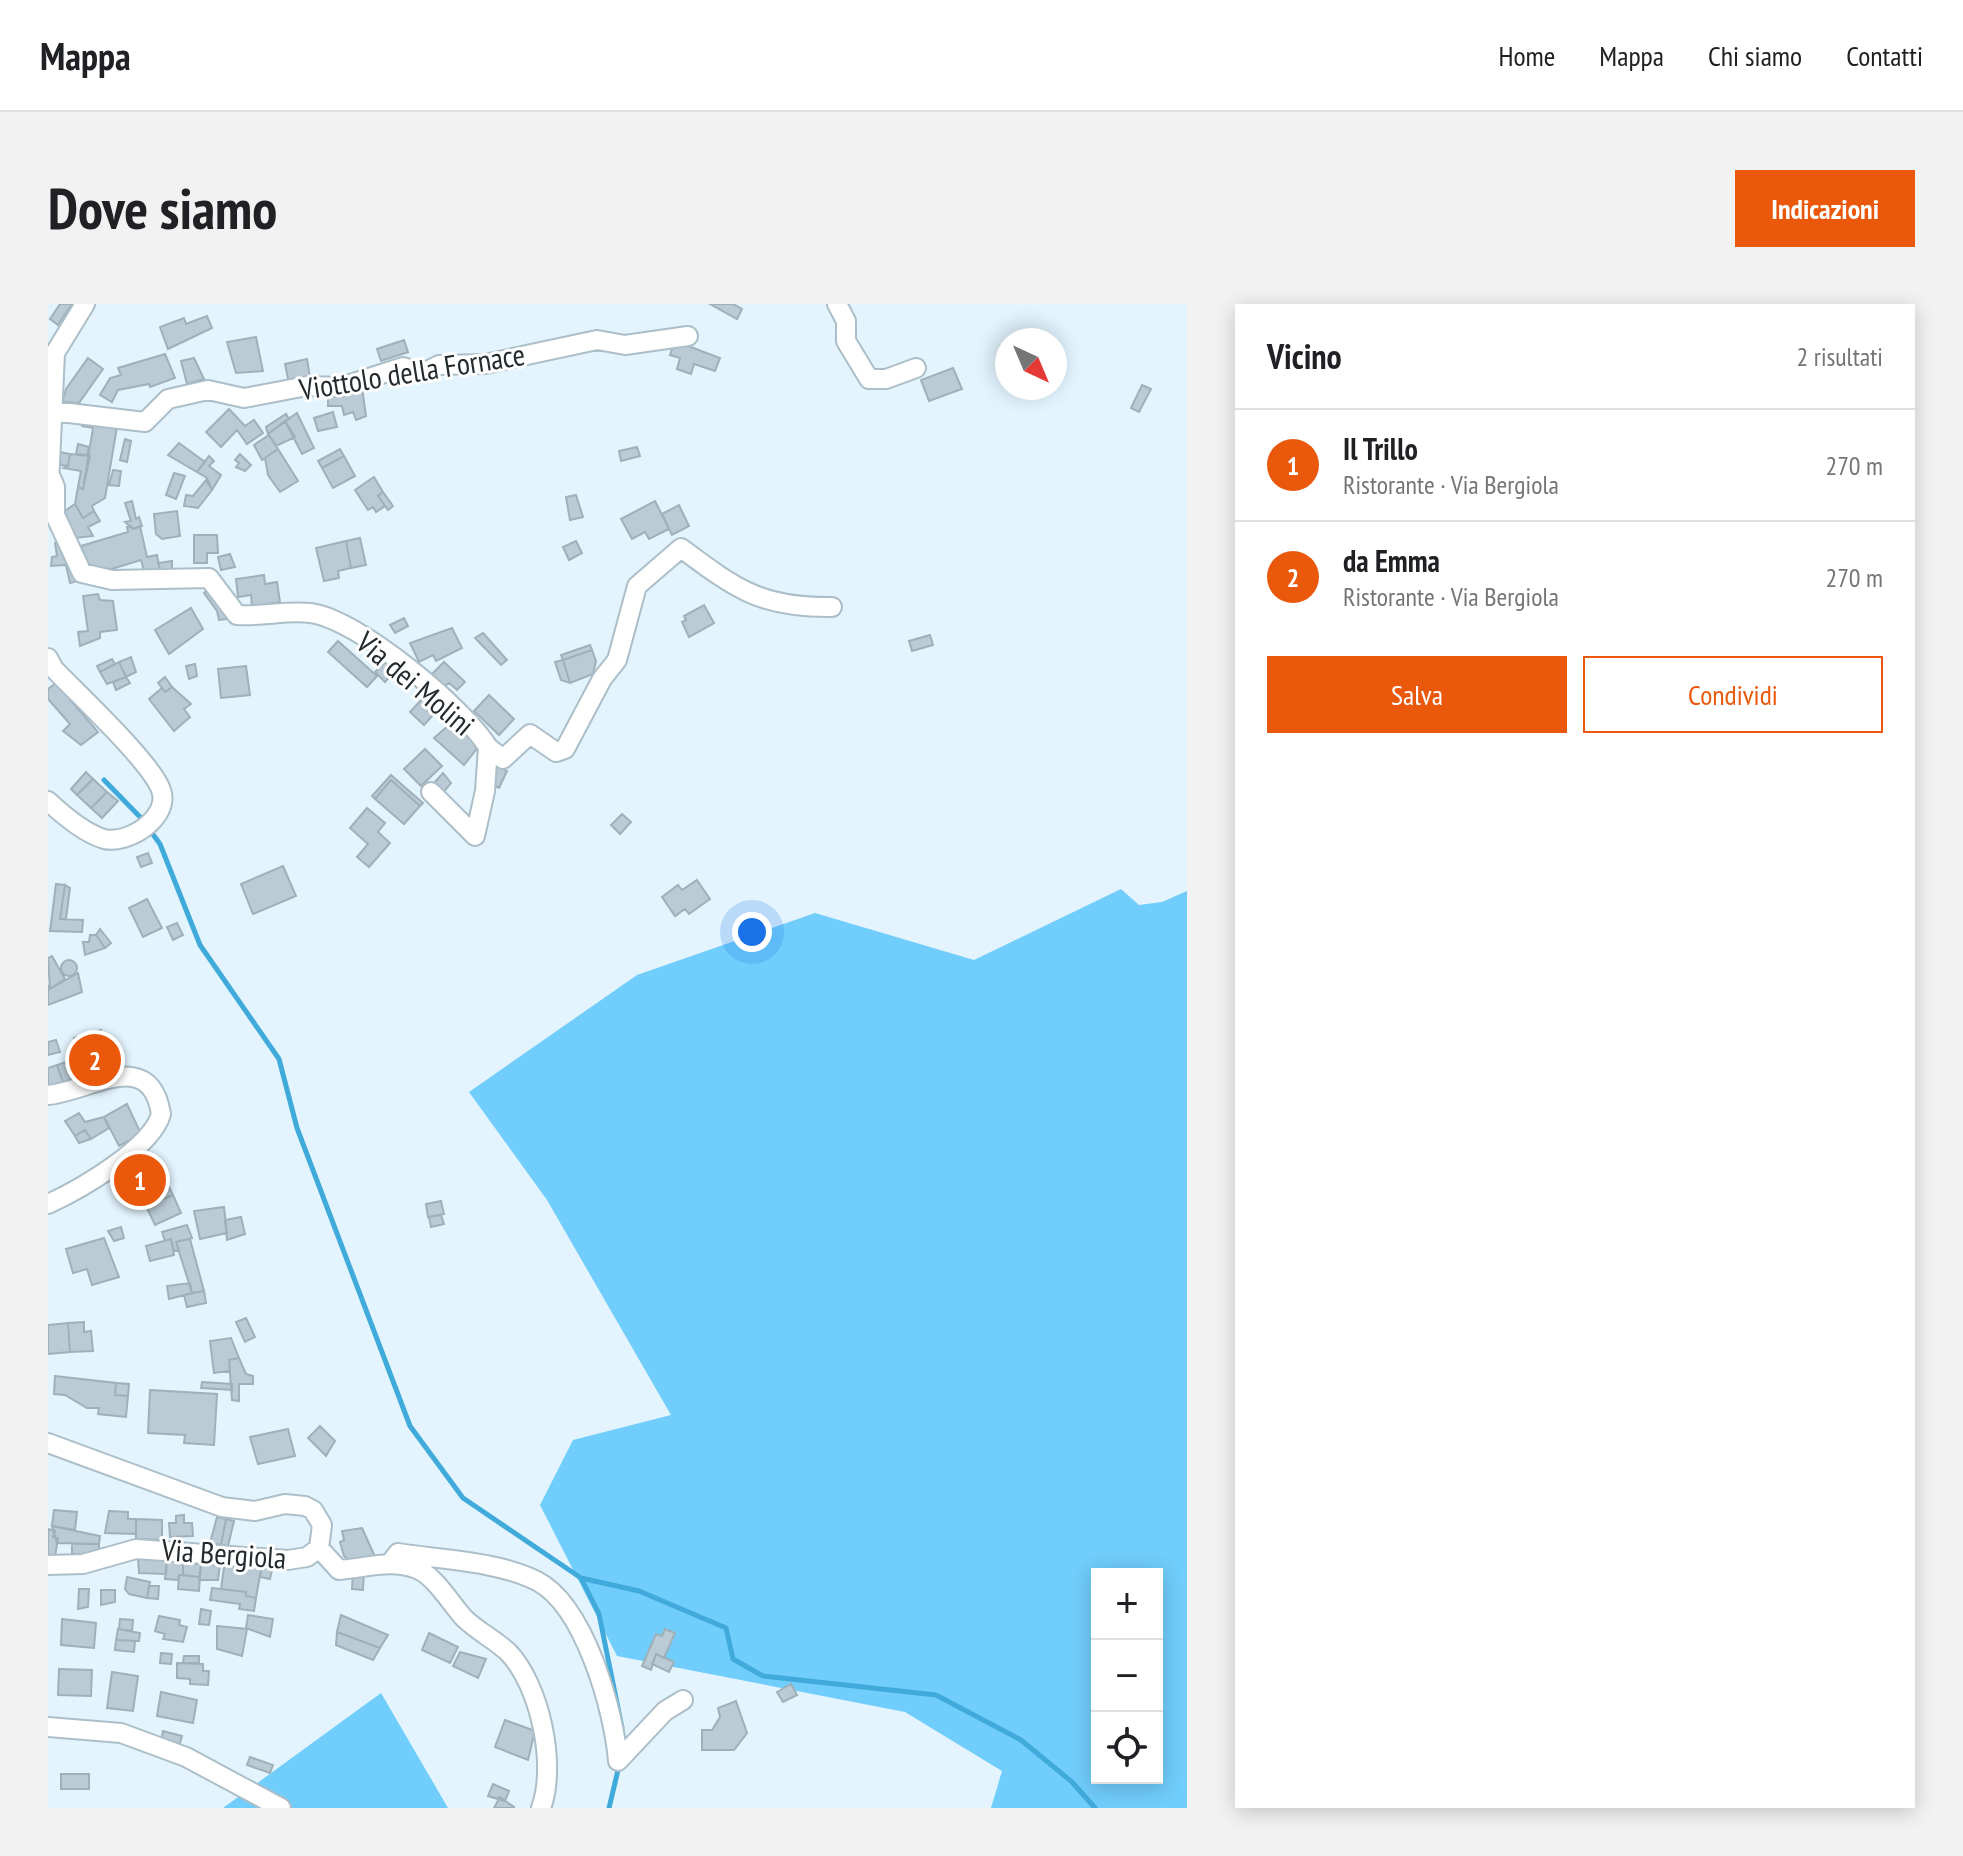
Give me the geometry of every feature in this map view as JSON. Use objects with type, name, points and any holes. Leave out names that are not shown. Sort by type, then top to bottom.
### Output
[{"type":"street","points":[[48,504],[55,353],[85,304]]},
{"type":"street","points":[[837,304],[846,321],[846,341],[869,379],[886,379],[916,368]]},
{"type":"street","name":"Viottolo della Fornace","points":[[52,411],[145,422],[168,399],[208,390],[244,398],[307,386],[341,387],[403,367],[423,373],[439,365],[485,364],[597,340],[625,345],[688,336]]},
{"type":"street","name":"Via dei Molini","points":[[49,476],[55,487],[55,515],[82,573],[112,580],[209,578],[237,615],[310,613],[336,622],[374,643],[459,710],[500,759],[507,758],[530,734],[556,752],[565,749],[602,679],[617,660],[637,586],[681,548],[730,584],[766,601],[832,607]]},
{"type":"street","points":[[48,658],[54,669],[132,752],[162,791],[162,803],[153,821],[125,839],[106,839],[83,828],[48,801]]},
{"type":"street","name":"Via dei Molini","points":[[431,792],[475,836],[485,791],[488,747]]},
{"type":"street","points":[[48,1095],[125,1075],[142,1080],[149,1087],[161,1114],[146,1139],[82,1185],[48,1204]]},
{"type":"street","name":"Via Bergiola","points":[[48,1443],[222,1507],[255,1511],[285,1504],[305,1506],[313,1510],[322,1525],[319,1548],[307,1557],[288,1560],[136,1549],[83,1564],[48,1565]]},
{"type":"street","points":[[319,1548],[339,1570],[391,1562],[421,1570],[469,1623],[509,1653],[524,1677],[548,1737],[549,1780],[541,1808]]},
{"type":"street","points":[[391,1562],[398,1553],[504,1570],[553,1591],[578,1629],[599,1679],[615,1724],[618,1761],[665,1711],[683,1700]]},
{"type":"street","points":[[48,1727],[121,1733],[186,1757],[281,1808]]},
{"type":"shaded area","points":[[1121,889],[1139,905],[1162,902],[1187,891],[1187,1808],[991,1808],[1002,1771],[905,1712],[617,1656],[540,1505],[573,1440],[671,1415],[547,1200],[469,1092],[637,975],[815,913],[974,960]]},
{"type":"shaded area","points":[[381,1693],[448,1808],[223,1808]]},
{"type":"building","points":[[60,304],[72,304],[58,325],[50,319]]},
{"type":"building","points":[[710,304],[733,304],[742,309],[737,319]]},
{"type":"building","points":[[207,316],[212,328],[168,349],[160,327],[184,318],[186,324]]},
{"type":"building","points":[[256,337],[263,371],[236,373],[227,342]]},
{"type":"building","points":[[404,340],[408,352],[381,361],[377,349]]},
{"type":"building","points":[[675,341],[720,358],[715,371],[694,364],[691,374],[677,369],[680,358],[670,355]]},
{"type":"building","points":[[165,354],[175,378],[150,387],[149,384],[118,390],[112,402],[100,395],[110,378],[121,375],[118,368]]},
{"type":"building","points":[[88,358],[103,369],[79,403],[62,402],[66,389]]},
{"type":"building","points":[[194,358],[204,379],[187,384],[181,361]]},
{"type":"building","points":[[307,359],[311,383],[290,388],[285,364]]},
{"type":"building","points":[[953,368],[962,389],[929,401],[921,380]]},
{"type":"building","points":[[1142,385],[1151,389],[1139,412],[1131,408]]},
{"type":"building","points":[[362,387],[366,416],[356,420],[353,412],[344,415],[342,406],[328,406],[328,392]]},
{"type":"building","points":[[229,409],[245,426],[254,420],[263,433],[247,444],[237,430],[221,447],[206,432]]},
{"type":"building","points":[[333,412],[337,427],[318,431],[314,418]]},
{"type":"building","points":[[297,413],[314,448],[302,454],[285,421]]},
{"type":"building","points":[[286,414],[289,419],[268,434],[266,427]]},
{"type":"building","points":[[84,415],[118,421],[105,498],[92,506],[94,511],[83,518],[75,504],[78,487],[83,489],[93,428],[82,426]]},
{"type":"building","points":[[285,421],[295,437],[276,446],[268,434]]},
{"type":"building","points":[[269,435],[278,449],[262,460],[254,445]]},
{"type":"building","points":[[125,439],[131,441],[127,462],[120,460]]},
{"type":"building","points":[[179,443],[205,462],[197,472],[168,455]]},
{"type":"building","points":[[78,444],[89,447],[87,455],[76,454]]},
{"type":"building","points":[[637,447],[640,456],[621,461],[619,451]]},
{"type":"building","points":[[278,449],[298,481],[280,492],[268,475],[265,458]]},
{"type":"building","points":[[340,449],[344,456],[322,468],[318,461]]},
{"type":"building","points":[[60,452],[70,454],[68,466],[58,465]]},
{"type":"building","points":[[70,454],[90,456],[83,489],[78,487],[81,471],[64,468],[68,466]]},
{"type":"building","points":[[240,454],[251,465],[245,471],[236,467],[239,463],[235,460]]},
{"type":"building","points":[[209,456],[214,461],[209,466],[221,475],[212,490],[207,478],[197,472]]},
{"type":"building","points":[[344,456],[355,476],[333,488],[322,468]]},
{"type":"building","points":[[113,470],[121,471],[119,486],[109,485]]},
{"type":"building","points":[[174,473],[185,476],[176,499],[166,495]]},
{"type":"building","points":[[374,477],[383,492],[378,496],[385,506],[376,512],[373,507],[368,510],[355,490]]},
{"type":"building","points":[[206,480],[212,490],[198,508],[184,506],[186,495],[193,496]]},
{"type":"building","points":[[383,492],[393,506],[388,510],[378,496]]},
{"type":"building","points":[[576,495],[583,517],[570,520],[566,497]]},
{"type":"building","points":[[132,501],[136,519],[139,517],[142,526],[133,529],[125,522],[131,521],[125,503]]},
{"type":"building","points":[[655,501],[669,529],[649,539],[645,532],[632,539],[621,519]]},
{"type":"building","points":[[75,504],[83,518],[94,511],[100,521],[88,527],[93,536],[75,538],[59,515]]},
{"type":"building","points":[[679,505],[689,526],[672,535],[662,514]]},
{"type":"building","points":[[177,511],[180,536],[162,539],[156,534],[154,514]]},
{"type":"building","points":[[140,526],[147,557],[157,555],[160,570],[145,574],[141,560],[102,572],[88,570],[79,553],[83,551],[81,546],[128,532],[127,527],[133,529]]},
{"type":"building","points":[[194,535],[217,535],[218,553],[207,553],[207,563],[194,563]]},
{"type":"building","points":[[360,538],[366,565],[351,568],[346,541]]},
{"type":"building","points":[[67,541],[77,581],[70,583],[66,565],[51,566],[52,557],[57,556],[55,543]]},
{"type":"building","points":[[346,541],[351,568],[338,571],[339,578],[324,581],[316,548]]},
{"type":"building","points":[[576,541],[582,553],[569,560],[563,547]]},
{"type":"building","points":[[230,554],[235,567],[221,570],[218,557]]},
{"type":"building","points":[[172,561],[172,575],[155,570],[160,570],[158,563]]},
{"type":"building","points":[[264,575],[265,584],[277,582],[280,602],[252,606],[251,595],[238,597],[236,579]]},
{"type":"building","points":[[210,588],[226,609],[228,619],[219,620],[217,611],[204,593]]},
{"type":"building","points":[[98,594],[100,600],[113,601],[117,630],[100,632],[100,638],[80,646],[78,632],[88,631],[83,596]]},
{"type":"building","points":[[704,605],[714,623],[689,637],[682,622],[686,620],[684,616]]},
{"type":"building","points":[[191,608],[203,629],[169,654],[155,630]]},
{"type":"building","points":[[404,618],[408,626],[395,633],[390,625]]},
{"type":"building","points":[[452,628],[462,648],[436,661],[433,655],[419,662],[410,643]]},
{"type":"building","points":[[483,633],[507,660],[501,665],[475,638]]},
{"type":"building","points":[[930,635],[933,645],[912,651],[909,641]]},
{"type":"building","points":[[338,641],[377,676],[367,687],[328,652]]},
{"type":"building","points":[[590,645],[592,650],[563,660],[561,655]]},
{"type":"building","points":[[592,650],[596,661],[593,674],[570,683],[563,660]]},
{"type":"building","points":[[131,657],[136,672],[126,677],[119,662]]},
{"type":"building","points":[[112,659],[115,664],[100,672],[97,666]]},
{"type":"building","points":[[388,659],[398,667],[385,682],[375,672]]},
{"type":"building","points":[[563,660],[570,683],[561,680],[555,662]]},
{"type":"building","points":[[119,662],[126,677],[107,684],[100,672]]},
{"type":"building","points":[[444,662],[465,682],[457,690],[449,683],[439,690],[427,679]]},
{"type":"building","points":[[195,664],[197,676],[189,679],[186,666]]},
{"type":"building","points":[[246,666],[250,695],[221,698],[218,669]]},
{"type":"building","points":[[126,677],[130,683],[116,690],[113,682]]},
{"type":"building","points":[[165,677],[172,687],[165,692],[158,683]]},
{"type":"building","points":[[56,683],[98,732],[81,745],[63,731],[70,724],[48,699],[48,689]]},
{"type":"building","points":[[172,687],[191,704],[184,709],[190,717],[174,731],[149,699],[162,688],[165,692]]},
{"type":"building","points":[[489,695],[514,719],[499,735],[474,711]]},
{"type":"building","points":[[424,697],[429,702],[424,707],[433,715],[424,725],[410,712]]},
{"type":"building","points":[[457,718],[479,746],[464,765],[434,738]]},
{"type":"building","points":[[425,749],[442,766],[421,786],[404,769]]},
{"type":"building","points":[[492,764],[507,771],[499,788],[489,783]]},
{"type":"building","points":[[86,772],[93,779],[77,795],[71,789]]},
{"type":"building","points":[[443,773],[451,783],[442,794],[433,784]]},
{"type":"building","points":[[391,775],[423,803],[420,806],[391,780],[375,799],[372,796]]},
{"type":"building","points":[[93,779],[107,792],[91,808],[77,795]]},
{"type":"building","points":[[391,780],[420,806],[404,824],[375,799]]},
{"type":"building","points":[[107,792],[118,801],[102,818],[91,808]]},
{"type":"building","points":[[367,808],[385,823],[378,832],[390,843],[369,867],[357,857],[368,844],[350,828]]},
{"type":"building","points":[[622,814],[631,822],[620,834],[611,825]]},
{"type":"building","points":[[148,853],[152,863],[141,867],[137,857]]},
{"type":"building","points":[[283,866],[296,896],[253,914],[241,884]]},
{"type":"building","points":[[697,880],[710,899],[689,914],[685,909],[675,916],[662,897],[678,885],[682,890]]},
{"type":"building","points":[[56,884],[65,885],[60,919],[83,920],[82,932],[50,931]]},
{"type":"building","points":[[65,885],[70,888],[66,919],[60,919]]},
{"type":"building","points":[[147,899],[162,928],[143,937],[129,908]]},
{"type":"building","points":[[177,923],[183,935],[173,940],[167,927]]},
{"type":"building","points":[[100,929],[111,943],[105,948],[96,935]]},
{"type":"building","points":[[90,935],[96,935],[105,948],[85,955],[83,942],[89,942]]},
{"type":"building","points":[[52,956],[65,979],[50,989],[48,958]]},
{"type":"building","points":[[66,960],[72,960],[77,968],[75,974],[66,976],[61,971],[61,965]]},
{"type":"building","points":[[78,973],[82,992],[48,1005],[48,986],[50,989]]},
{"type":"building","points":[[101,1030],[107,1051],[89,1055],[87,1051],[79,1053],[74,1038]]},
{"type":"building","points":[[56,1040],[60,1052],[48,1055],[48,1042]]},
{"type":"building","points":[[86,1055],[105,1056],[107,1067],[63,1082],[57,1065]]},
{"type":"building","points":[[57,1065],[63,1082],[48,1086],[48,1068]]},
{"type":"building","points":[[127,1104],[141,1134],[119,1146],[104,1117]]},
{"type":"building","points":[[79,1113],[85,1122],[104,1117],[109,1128],[91,1139],[85,1130],[75,1136],[65,1121]]},
{"type":"building","points":[[85,1130],[91,1139],[79,1143],[75,1136]]},
{"type":"building","points":[[156,1158],[161,1169],[152,1173],[147,1162]]},
{"type":"building","points":[[161,1169],[166,1181],[158,1185],[152,1173]]},
{"type":"building","points":[[166,1181],[173,1195],[146,1206],[140,1193]]},
{"type":"building","points":[[173,1195],[181,1213],[155,1225],[146,1206]]},
{"type":"building","points":[[441,1201],[444,1214],[428,1217],[426,1204]]},
{"type":"building","points":[[224,1207],[227,1233],[200,1239],[194,1211]]},
{"type":"building","points":[[441,1215],[444,1224],[431,1227],[429,1217]]},
{"type":"building","points":[[241,1217],[245,1234],[227,1240],[225,1220]]},
{"type":"building","points":[[187,1225],[192,1238],[176,1242],[179,1250],[174,1251],[171,1239],[165,1241],[162,1232]]},
{"type":"building","points":[[121,1227],[124,1238],[114,1241],[108,1231]]},
{"type":"building","points":[[104,1238],[119,1277],[92,1285],[87,1269],[73,1273],[66,1249]]},
{"type":"building","points":[[171,1239],[174,1255],[150,1261],[146,1246]]},
{"type":"building","points":[[190,1239],[204,1291],[192,1293],[176,1242]]},
{"type":"building","points":[[190,1283],[192,1293],[169,1299],[167,1286]]},
{"type":"building","points":[[204,1291],[206,1303],[187,1307],[184,1295]]},
{"type":"building","points":[[246,1318],[255,1337],[245,1342],[236,1322]]},
{"type":"building","points":[[84,1322],[84,1332],[91,1331],[93,1351],[70,1352],[68,1323]]},
{"type":"building","points":[[68,1323],[70,1352],[48,1354],[48,1325]]},
{"type":"building","points":[[231,1338],[239,1358],[229,1360],[230,1371],[214,1373],[210,1341]]},
{"type":"building","points":[[239,1358],[246,1374],[253,1376],[253,1384],[239,1384],[239,1401],[232,1400],[229,1360]]},
{"type":"building","points":[[55,1376],[116,1383],[115,1395],[128,1396],[126,1417],[98,1414],[99,1408],[87,1408],[65,1395],[54,1394]]},
{"type":"building","points":[[202,1382],[232,1384],[232,1390],[201,1388]]},
{"type":"building","points":[[116,1383],[129,1384],[128,1396],[115,1395]]},
{"type":"building","points":[[150,1390],[217,1394],[214,1445],[184,1443],[185,1435],[148,1433]]},
{"type":"building","points":[[320,1426],[335,1441],[326,1456],[308,1438]]},
{"type":"building","points":[[288,1429],[295,1456],[258,1464],[250,1437]]},
{"type":"building","points":[[54,1510],[77,1512],[75,1530],[52,1526]]},
{"type":"building","points":[[109,1511],[128,1512],[128,1519],[136,1519],[136,1534],[105,1533]]},
{"type":"building","points":[[184,1515],[184,1523],[192,1523],[193,1536],[170,1537],[169,1523],[176,1523],[176,1516]]},
{"type":"building","points":[[217,1517],[226,1519],[221,1545],[210,1543]]},
{"type":"building","points":[[136,1519],[162,1520],[162,1540],[136,1539]]},
{"type":"building","points":[[226,1519],[234,1521],[228,1546],[221,1545]]},
{"type":"building","points":[[52,1526],[100,1536],[99,1544],[57,1543]]},
{"type":"building","points":[[362,1528],[376,1559],[355,1566],[344,1556],[340,1542],[344,1540],[342,1531]]},
{"type":"building","points":[[48,1529],[55,1531],[53,1537],[58,1538],[55,1557],[48,1556]]},
{"type":"building","points":[[72,1544],[99,1544],[99,1554],[72,1554]]},
{"type":"building","points":[[183,1557],[183,1575],[179,1575],[178,1580],[165,1579],[167,1558]]},
{"type":"building","points":[[138,1558],[167,1558],[166,1574],[139,1573]]},
{"type":"building","points":[[225,1560],[262,1564],[256,1598],[246,1596],[246,1592],[221,1589]]},
{"type":"building","points":[[183,1563],[201,1564],[200,1577],[183,1575]]},
{"type":"building","points":[[201,1564],[220,1565],[218,1580],[199,1580]]},
{"type":"building","points":[[262,1564],[273,1565],[270,1579],[260,1577]]},
{"type":"building","points":[[353,1571],[364,1572],[363,1590],[352,1589]]},
{"type":"building","points":[[179,1575],[200,1577],[199,1591],[178,1589]]},
{"type":"building","points":[[127,1577],[150,1582],[147,1598],[129,1594],[125,1589]]},
{"type":"building","points":[[149,1586],[159,1586],[158,1599],[147,1598]]},
{"type":"building","points":[[212,1588],[246,1592],[246,1596],[256,1598],[254,1611],[239,1609],[240,1604],[210,1600]]},
{"type":"building","points":[[79,1589],[89,1589],[88,1607],[78,1609]]},
{"type":"building","points":[[101,1590],[115,1590],[115,1602],[101,1605]]},
{"type":"building","points":[[201,1609],[211,1611],[209,1625],[199,1624]]},
{"type":"building","points":[[248,1615],[273,1619],[270,1637],[246,1628]]},
{"type":"building","points":[[341,1615],[388,1635],[380,1648],[337,1632]]},
{"type":"building","points":[[159,1616],[180,1620],[179,1625],[187,1627],[183,1642],[163,1639],[165,1634],[155,1631]]},
{"type":"building","points":[[62,1619],[96,1623],[94,1648],[61,1645]]},
{"type":"building","points":[[120,1619],[133,1620],[132,1631],[119,1629]]},
{"type":"building","points":[[217,1626],[247,1629],[242,1656],[217,1649]]},
{"type":"building","points":[[118,1629],[140,1633],[139,1641],[116,1640]]},
{"type":"building","points":[[665,1629],[675,1633],[664,1658],[656,1654],[651,1670],[642,1666],[656,1634],[662,1636]]},
{"type":"building","points":[[337,1632],[380,1648],[373,1660],[336,1645]]},
{"type":"building","points":[[429,1633],[458,1647],[450,1663],[422,1650]]},
{"type":"building","points":[[116,1640],[135,1641],[134,1652],[115,1650]]},
{"type":"building","points":[[460,1652],[486,1659],[478,1678],[453,1666]]},
{"type":"building","points":[[161,1653],[172,1654],[171,1664],[160,1663]]},
{"type":"building","points":[[656,1654],[674,1662],[669,1672],[652,1664]]},
{"type":"building","points":[[184,1656],[199,1656],[199,1663],[183,1663]]},
{"type":"building","points":[[177,1663],[203,1664],[203,1671],[209,1671],[208,1685],[190,1684],[190,1679],[177,1678]]},
{"type":"building","points":[[59,1669],[92,1670],[91,1696],[58,1695]]},
{"type":"building","points":[[112,1672],[138,1676],[133,1711],[107,1708]]},
{"type":"building","points":[[791,1684],[797,1695],[783,1702],[777,1692]]},
{"type":"building","points":[[161,1692],[197,1700],[193,1723],[157,1716]]},
{"type":"building","points":[[736,1701],[747,1733],[734,1750],[702,1750],[702,1730],[712,1730],[720,1717],[718,1708]]},
{"type":"building","points":[[505,1720],[535,1731],[528,1760],[495,1747]]},
{"type":"building","points":[[163,1731],[182,1736],[179,1746],[161,1741]]},
{"type":"building","points":[[250,1757],[273,1765],[270,1773],[247,1765]]},
{"type":"building","points":[[61,1774],[89,1774],[89,1789],[61,1789]]},
{"type":"building","points":[[493,1784],[509,1791],[505,1801],[488,1796]]},
{"type":"building","points":[[500,1797],[514,1807],[514,1808],[494,1808]]},
{"type":"waterway","points":[[104,780],[144,821]]},
{"type":"waterway","points":[[149,829],[160,844],[200,945],[279,1059],[297,1128],[410,1426],[463,1498],[581,1578],[639,1591],[726,1628],[733,1659],[763,1676],[936,1695],[1021,1740],[1072,1782],[1095,1808]]},
{"type":"waterway","points":[[581,1578],[599,1614],[622,1728]]},
{"type":"waterway","points":[[609,1808],[619,1766]]},
{"type":"place","name":"da Emma","points":[[95,1060]]},
{"type":"place","name":"Il Trillo","points":[[140,1180]]}]
